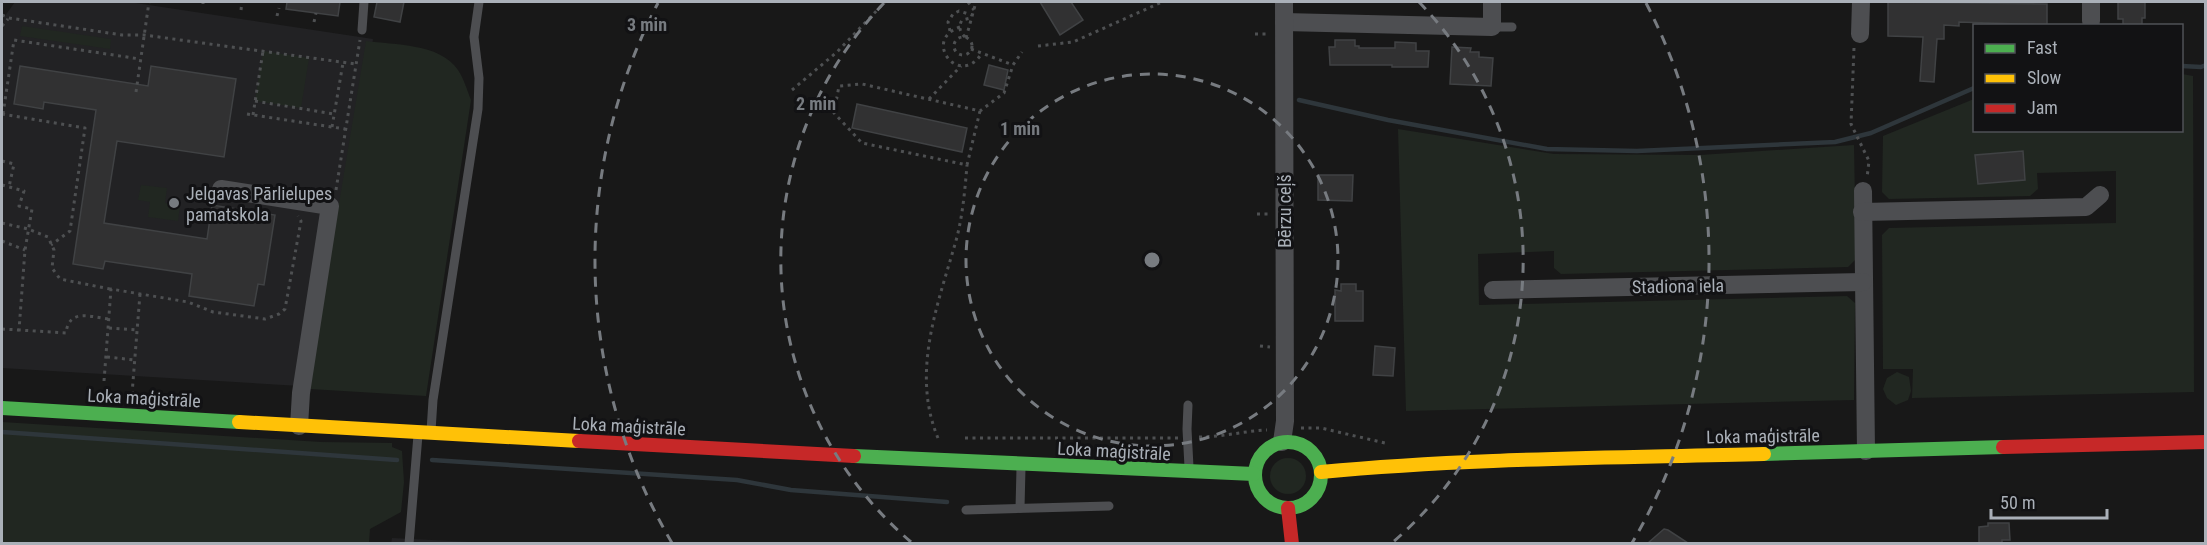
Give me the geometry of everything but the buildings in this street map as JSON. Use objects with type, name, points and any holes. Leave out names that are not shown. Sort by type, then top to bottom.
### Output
[{"type":"main road","name":"Loka maģistrāle","points":[[2,408],[424,433],[1189,473],[1254,474]]},
{"type":"main road","points":[[1284,430],[1293,442],[1312,452],[1321,472],[1316,493],[1299,507],[1288,508],[1277,507],[1268,502],[1256,485],[1254,474],[1263,453],[1272,446],[1284,430]]},
{"type":"main road","name":"Loka maģistrāle","points":[[1321,472],[1374,467],[1536,460],[2205,442]]},
{"type":"main road","points":[[1288,508],[1292,543]]},
{"type":"street","name":"Bērzu ceļš","points":[[1284,2],[1284,430]]},
{"type":"street","points":[[1284,22],[1492,27],[1492,2]]},
{"type":"street","points":[[1860,34],[1861,2]]},
{"type":"street","points":[[2091,2],[2091,21]]},
{"type":"street","points":[[221,189],[330,206],[299,426]]},
{"type":"street","points":[[1863,191],[1866,451]]},
{"type":"street","points":[[1862,212],[2086,207],[2100,195]]},
{"type":"street","name":"Stadiona iela","points":[[1493,290],[1863,282]]},
{"type":"lane","points":[[362,30],[364,2]]},
{"type":"lane","points":[[409,543],[424,433],[433,400],[478,109],[479,78],[474,37],[479,2]]},
{"type":"lane","points":[[1492,27],[1512,27]]},
{"type":"lane","points":[[1188,405],[1189,473]]},
{"type":"lane","points":[[1020,508],[1021,464]]},
{"type":"lane","points":[[966,510],[1109,506]]},
{"type":"path","points":[[136,93],[148,2]]},
{"type":"path","points":[[241,10],[242,2]]},
{"type":"path","points":[[792,90],[837,52],[885,2]]},
{"type":"path","points":[[968,2],[974,10]]},
{"type":"path","points":[[966,38],[976,2]]},
{"type":"path","points":[[1038,46],[1073,42],[1162,2]]},
{"type":"path","points":[[278,16],[279,8]]},
{"type":"path","points":[[950,32],[948,22],[954,14],[959,11],[972,16]]},
{"type":"path","points":[[314,22],[316,13]]},
{"type":"path","points":[[2,15],[9,18],[122,35],[144,35],[356,64]]},
{"type":"path","points":[[966,38],[956,41],[955,50],[962,55],[968,54],[971,49],[970,41],[960,27],[962,20],[972,16]]},
{"type":"path","points":[[2,26],[9,18]]},
{"type":"path","points":[[960,27],[950,32],[944,40],[944,53],[955,64],[961,66],[973,64],[981,53]]},
{"type":"path","points":[[330,206],[334,199],[362,30]]},
{"type":"path","points":[[1860,34],[1853,50],[1851,124],[1869,161],[1863,191]]},
{"type":"path","points":[[51,244],[70,231],[86,128],[2,114],[14,40],[141,59]]},
{"type":"path","points":[[971,49],[1013,64]]},
{"type":"path","points":[[253,115],[263,51]]},
{"type":"path","points":[[938,438],[929,411],[927,390],[928,347],[937,302],[957,236],[965,198],[967,165],[980,111],[1004,93],[1013,64],[1022,52]]},
{"type":"path","points":[[332,127],[343,63]]},
{"type":"path","points":[[928,99],[961,66]]},
{"type":"path","points":[[967,165],[862,143],[834,113],[839,86],[862,84],[980,111]]},
{"type":"path","points":[[2,92],[7,93]]},
{"type":"path","points":[[255,101],[334,114]]},
{"type":"path","points":[[247,114],[345,129]]},
{"type":"path","points":[[2,161],[14,164],[9,187]]},
{"type":"path","points":[[2,185],[24,190],[20,206],[32,209],[25,250],[19,330]]},
{"type":"path","points":[[2,223],[28,229],[48,237],[54,250],[52,268],[60,279],[188,302],[213,312],[265,319],[285,309],[301,221],[294,210]]},
{"type":"path","points":[[2,241],[25,250]]},
{"type":"path","points":[[104,381],[111,289]]},
{"type":"path","points":[[131,399],[140,294]]},
{"type":"path","points":[[2,329],[66,333],[67,322],[72,318],[79,316],[109,319]]},
{"type":"path","points":[[108,328],[137,330]]},
{"type":"path","points":[[106,357],[135,360]]},
{"type":"path","points":[[1229,435],[1284,430]]},
{"type":"shaded area","name":"Jelgavas Pārlielupes pamatskola","points":[[15,2],[129,2],[373,39],[317,387],[2,368],[2,20]]},
{"type":"shaded area","points":[[22,26],[111,39],[110,49],[20,36]]},
{"type":"shaded area","points":[[366,41],[416,47],[440,55],[458,70],[471,100],[426,396],[310,389]]},
{"type":"shaded area","points":[[263,51],[309,58],[301,108],[255,101]]},
{"type":"shaded area","points":[[2183,74],[2193,76],[2194,392],[1912,398],[1913,369],[1883,369],[1882,235],[1889,228],[2116,223],[2116,171],[2037,173],[2038,189],[2030,196],[1889,199],[1882,192],[1883,136],[1973,99],[1973,132],[2183,132]]},
{"type":"shaded area","points":[[1398,129],[1554,154],[1700,155],[1854,145],[1856,259],[1848,267],[1561,274],[1554,268],[1554,251],[1478,254],[1479,305],[1847,296],[1855,303],[1854,400],[1406,411]]},
{"type":"shaded area","points":[[141,185],[167,188],[165,203],[180,205],[178,221],[148,217],[150,202],[138,200]]},
{"type":"shaded area","points":[[1897,372],[1909,377],[1911,391],[1908,400],[1896,405],[1887,398],[1883,389],[1887,378]]},
{"type":"shaded area","points":[[2,422],[321,442],[392,443],[392,447],[402,451],[404,482],[401,512],[370,529],[369,543],[2,543]]},
{"type":"shaded area","points":[[1288,458],[1301,463],[1306,476],[1301,489],[1288,494],[1275,489],[1270,476],[1275,463]]},
{"type":"shaded area","points":[[392,538],[492,543],[391,544]]},
{"type":"waterway","points":[[2183,66],[2206,65]]},
{"type":"waterway","points":[[1299,100],[1388,120],[1547,149],[1637,151],[1835,142],[1871,133],[1973,88]]},
{"type":"waterway","points":[[2,432],[397,460]]},
{"type":"waterway","points":[[432,460],[737,480],[791,490],[947,502]]},
{"type":"traffic: fast","points":[[2,408],[239,422]]},
{"type":"traffic: fast","points":[[1288,442],[1301,445],[1311,452],[1318,462],[1321,475],[1318,488],[1311,498],[1301,505],[1288,508],[1275,505],[1265,498],[1258,488],[1255,475],[1258,462],[1265,452],[1275,445],[1288,442]]},
{"type":"traffic: fast","points":[[1764,454],[2003,447]]},
{"type":"traffic: fast","points":[[854,456],[1254,474]]},
{"type":"traffic: slow","points":[[239,422],[579,441]]},
{"type":"traffic: slow","points":[[1321,472],[1487,461],[1764,454]]},
{"type":"traffic: jam","points":[[579,441],[854,456]]},
{"type":"traffic: jam","points":[[2003,447],[2206,442]]},
{"type":"traffic: jam","points":[[1288,508],[1292,544]]},
{"type":"place","name":"Jelgavas Pārlielupes pamatskola","points":[[174,203]]}]
